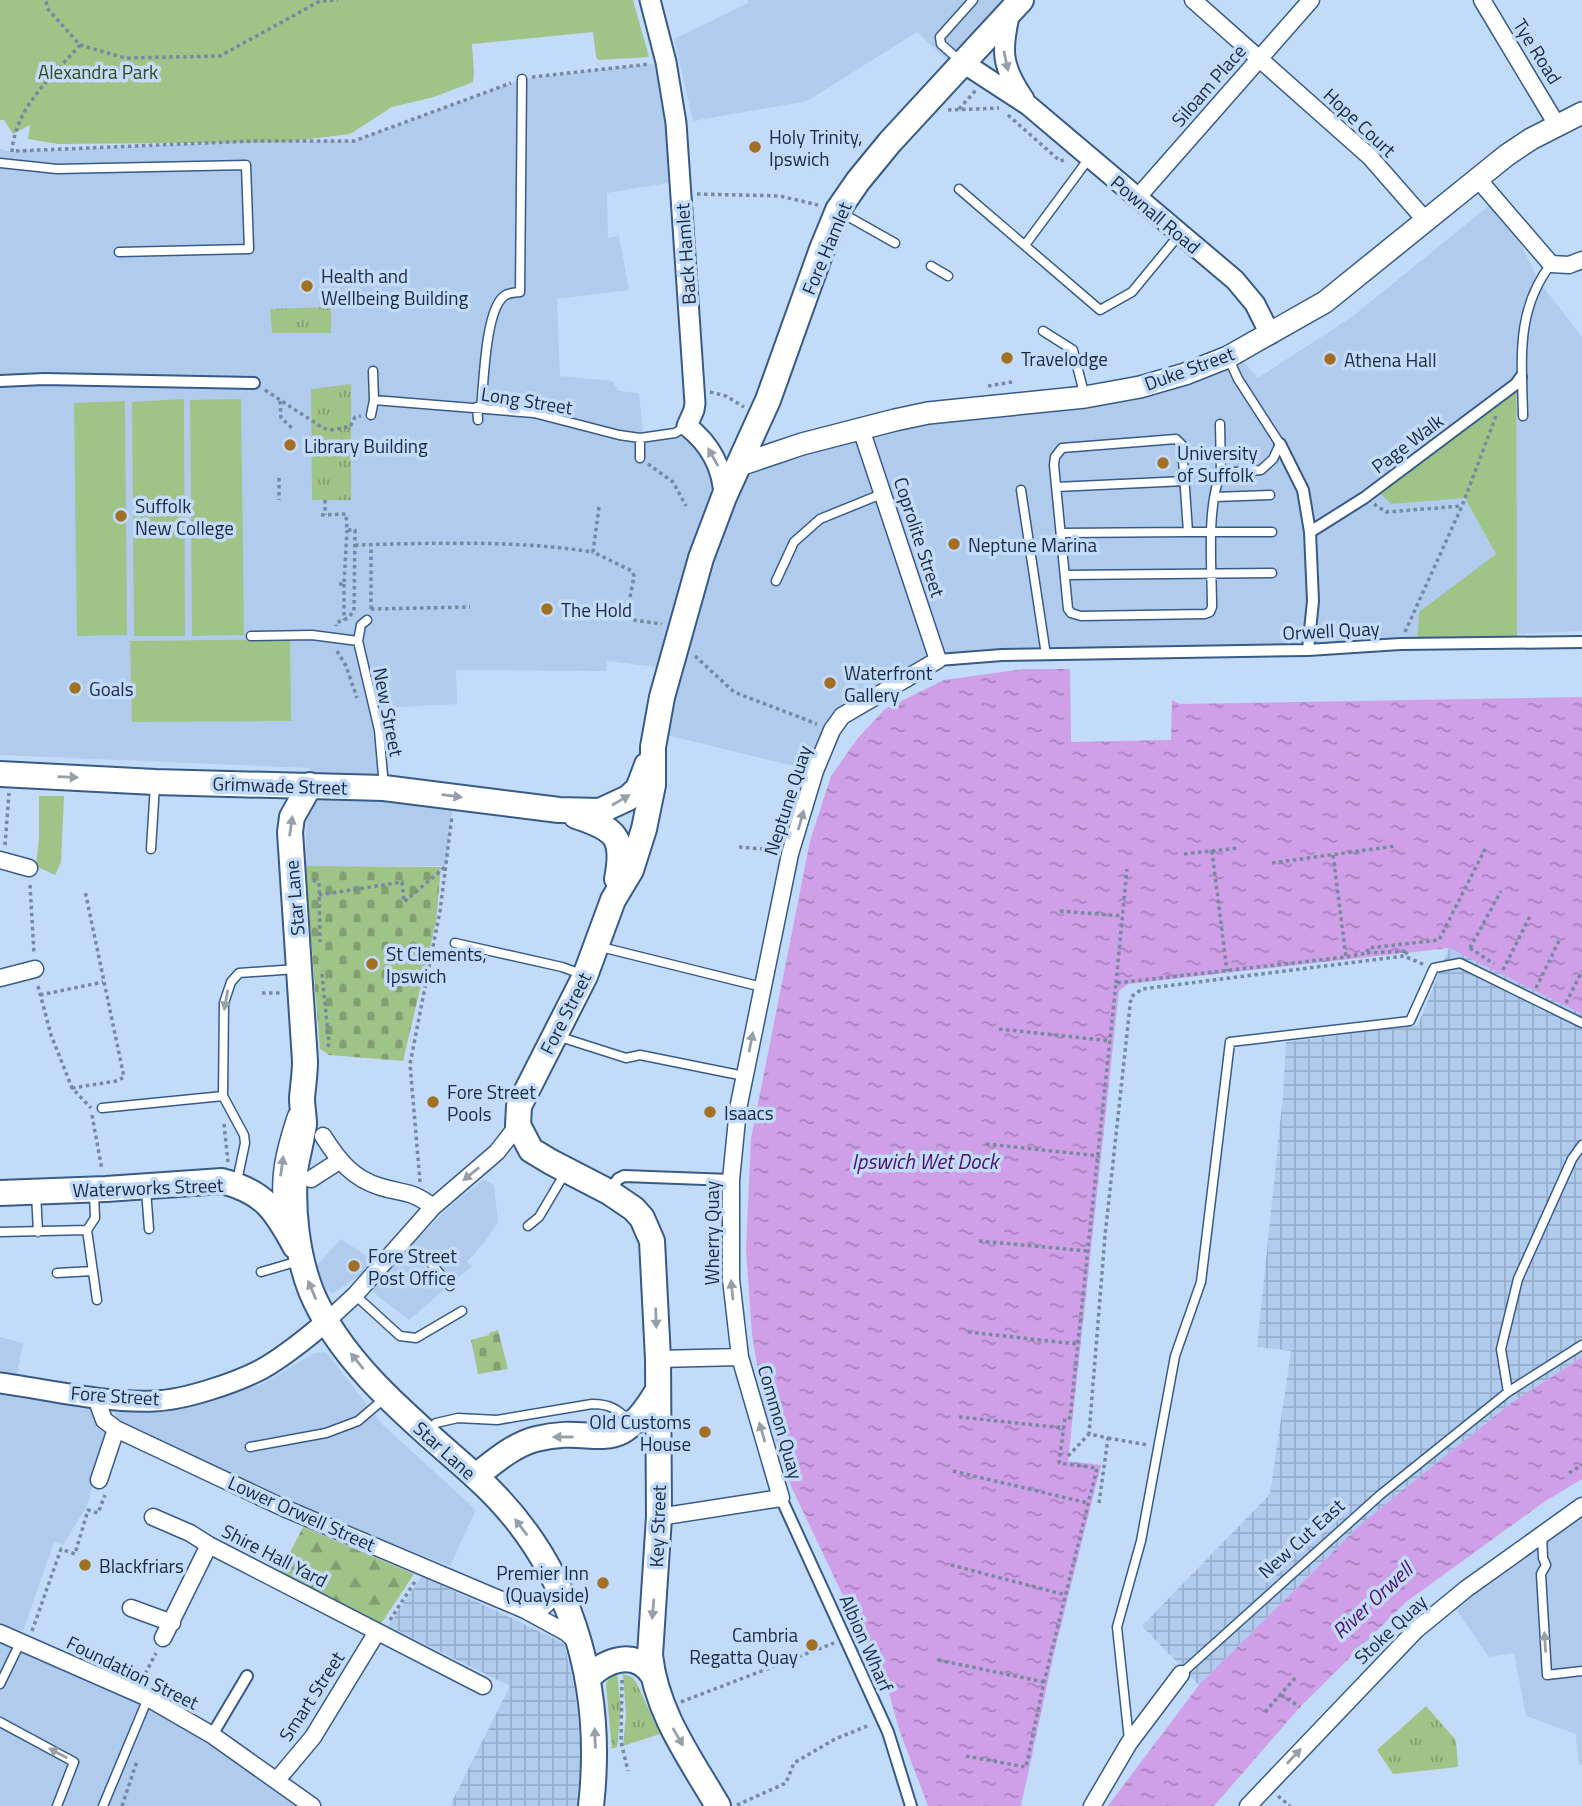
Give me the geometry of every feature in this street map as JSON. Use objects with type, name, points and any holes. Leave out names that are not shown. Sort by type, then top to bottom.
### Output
[{"type":"main road","name":"Fore Hamlet","points":[[737,466],[762,414],[838,210],[890,142],[1015,6]]},
{"type":"main road","name":"Duke Street","points":[[737,466],[802,444],[928,413],[1086,397],[1140,387],[1185,374],[1228,357],[1325,302],[1515,150],[1576,119]]},
{"type":"main road","name":"Fore Street","points":[[518,1125],[519,1106],[585,976],[613,900],[631,870],[648,830],[653,785],[653,747],[676,647],[695,576],[737,466]]},
{"type":"main road","name":"Grimwade Street","points":[[5,779],[384,788],[559,810],[600,811],[628,798],[641,782],[653,747]]},
{"type":"main road","name":"Star Lane","points":[[310,785],[292,817],[290,832],[305,1061],[302,1099],[304,1124],[295,1172],[301,1259],[312,1293],[327,1321],[356,1360],[387,1396],[426,1434],[476,1476],[520,1525],[555,1580],[571,1616],[589,1677],[595,1759],[591,1806]]},
{"type":"main road","name":"Grimwade Street","points":[[559,810],[595,822],[610,831],[619,843],[622,854],[613,900]]},
{"type":"main road","points":[[518,1125],[531,1150],[609,1192]]},
{"type":"main road","name":"Waterworks Street","points":[[0,1193],[99,1184],[145,1186],[222,1181],[264,1199],[278,1216],[301,1259]]},
{"type":"main road","name":"Key Street","points":[[609,1192],[634,1209],[648,1229],[654,1256],[659,1390],[659,1517],[650,1655],[652,1674],[663,1709],[718,1806]]},
{"type":"main road","points":[[476,1476],[519,1446],[533,1440],[560,1436],[616,1435],[634,1425],[659,1390]]},
{"type":"main road","points":[[589,1677],[599,1667],[621,1659],[640,1662],[652,1674]]},
{"type":"street","name":"Back Hamlet","points":[[650,0],[666,62],[676,123],[694,393],[694,411],[687,426]]},
{"type":"street","name":"Hope Court","points":[[1193,0],[1370,157],[1426,221]]},
{"type":"street","name":"Siloam Place","points":[[1137,198],[1311,0]]},
{"type":"street","name":"Tye Road","points":[[1482,0],[1576,119]]},
{"type":"street","name":"Pownall Road","points":[[1015,6],[1003,48],[1004,61],[1010,79],[1028,105]]},
{"type":"street","name":"Pownall Road","points":[[962,62],[1028,105],[1246,290],[1270,334]]},
{"type":"street","points":[[1477,178],[1551,264],[1569,265],[1582,260]]},
{"type":"street","name":"Page Walk","points":[[1310,532],[1364,498],[1521,377]]},
{"type":"street","points":[[0,381],[44,379],[254,383]]},
{"type":"street","points":[[687,426],[717,461],[724,497]]},
{"type":"street","name":"Coprolite Street","points":[[861,429],[938,660]]},
{"type":"street","points":[[1280,444],[1303,490],[1310,532],[1313,601],[1308,650]]},
{"type":"street","name":"Orwell Quay","points":[[1082,655],[1308,650],[1400,644],[1582,642]]},
{"type":"street","name":"Neptune Quay","points":[[738,1109],[790,854],[815,771],[832,730],[842,716],[938,660],[1002,654],[1082,655]]},
{"type":"street","points":[[2,860],[29,869]]},
{"type":"street","points":[[0,978],[34,970]]},
{"type":"street","name":"Star Lane","points":[[288,1233],[281,1204],[281,1171],[302,1099]]},
{"type":"street","name":"Wherry Quay","points":[[738,1109],[731,1180],[731,1279],[740,1357]]},
{"type":"street","name":"Fore Street","points":[[0,1382],[96,1398],[158,1401],[225,1383],[268,1365],[327,1321],[355,1295],[411,1240],[433,1207],[497,1152],[518,1125]]},
{"type":"street","points":[[323,1136],[339,1161],[366,1182],[416,1194],[433,1207]]},
{"type":"street","points":[[311,1179],[339,1161]]},
{"type":"street","points":[[609,1192],[618,1179],[624,1176],[731,1180]]},
{"type":"street","points":[[658,1359],[740,1357]]},
{"type":"street","name":"Common Quay","points":[[740,1357],[781,1498]]},
{"type":"street","points":[[96,1398],[104,1420],[116,1429],[99,1480]]},
{"type":"street","name":"Lower Orwell Street","points":[[116,1429],[284,1508],[525,1610],[567,1633],[581,1647]]},
{"type":"street","points":[[659,1517],[781,1498]]},
{"type":"street","name":"Albion Wharf","points":[[781,1498],[883,1720],[911,1806]]},
{"type":"street","name":"Stoke Quay","points":[[1248,1806],[1416,1630],[1466,1589],[1582,1506]]},
{"type":"street","name":"Shire Hall Yard","points":[[153,1517],[190,1533],[483,1686]]},
{"type":"street","points":[[163,1638],[209,1545]]},
{"type":"street","points":[[525,1610],[536,1611],[546,1605],[554,1591],[555,1580]]},
{"type":"street","points":[[131,1608],[172,1623]]},
{"type":"street","name":"Smart Street","points":[[277,1780],[313,1737],[377,1632]]},
{"type":"street","name":"Foundation Street","points":[[0,1633],[142,1695],[212,1735],[312,1806]]},
{"type":"street","name":"New Cut East","points":[[1092,1806],[1129,1743],[1181,1674]]},
{"type":"street","points":[[212,1735],[247,1676]]},
{"type":"lane","points":[[962,62],[950,54],[940,37],[973,0]]},
{"type":"lane","points":[[478,420],[489,333],[495,312],[502,297],[508,293],[520,292],[522,79]]},
{"type":"lane","points":[[1025,245],[1090,157]]},
{"type":"lane","points":[[0,163],[57,169],[246,165],[249,249],[119,252]]},
{"type":"lane","points":[[959,188],[1100,310],[1132,292],[1179,234]]},
{"type":"lane","points":[[838,210],[895,243]]},
{"type":"lane","points":[[1523,416],[1521,377],[1526,310],[1541,277],[1551,264]]},
{"type":"lane","points":[[930,266],[948,276]]},
{"type":"lane","points":[[1043,331],[1073,350],[1086,397]]},
{"type":"lane","points":[[1221,473],[1261,470],[1280,444],[1238,379],[1228,357]]},
{"type":"lane","points":[[371,415],[374,400],[373,371]]},
{"type":"lane","name":"Long Street","points":[[374,400],[552,416],[619,435],[640,438],[674,433],[687,426]]},
{"type":"lane","points":[[1188,532],[1180,441],[1171,439],[1062,448],[1055,457],[1068,609],[1071,613],[1081,616],[1205,614],[1210,612],[1212,607],[1212,532],[1217,482],[1221,473],[1220,424]]},
{"type":"lane","points":[[640,438],[640,458]]},
{"type":"lane","points":[[1056,487],[1185,481]]},
{"type":"lane","points":[[1021,491],[1046,655]]},
{"type":"lane","points":[[776,581],[794,542],[820,519],[884,492]]},
{"type":"lane","points":[[1215,497],[1270,495]]},
{"type":"lane","points":[[1061,533],[1272,532]]},
{"type":"lane","points":[[1065,575],[1272,573]]},
{"type":"lane","points":[[251,636],[312,635],[358,641],[361,625],[367,620]]},
{"type":"lane","name":"New Street","points":[[358,641],[379,730],[384,788]]},
{"type":"lane","points":[[151,849],[155,782]]},
{"type":"lane","points":[[455,943],[562,967],[585,976]]},
{"type":"lane","points":[[598,946],[762,987]]},
{"type":"lane","points":[[1129,1743],[1117,1627],[1141,1541],[1175,1356],[1200,1282],[1230,1042],[1410,1021],[1434,968],[1460,963],[1582,1023]]},
{"type":"lane","points":[[236,1185],[246,1143],[223,1096],[224,1003],[230,982],[239,972],[244,971],[300,969]]},
{"type":"lane","points":[[554,1035],[626,1058],[640,1055],[744,1076]]},
{"type":"lane","points":[[102,1108],[223,1096]]},
{"type":"lane","points":[[1508,1392],[1501,1349],[1518,1279],[1572,1159],[1582,1145]]},
{"type":"lane","points":[[528,1226],[539,1217],[567,1170]]},
{"type":"lane","points":[[97,1300],[88,1230],[95,1218],[99,1184]]},
{"type":"lane","points":[[145,1186],[149,1229]]},
{"type":"lane","points":[[36,1191],[38,1232]]},
{"type":"lane","points":[[0,1232],[88,1230]]},
{"type":"lane","points":[[261,1272],[301,1259]]},
{"type":"lane","points":[[430,1262],[450,1286]]},
{"type":"lane","points":[[57,1273],[93,1270]]},
{"type":"lane","points":[[355,1295],[400,1336],[409,1339],[416,1338],[462,1311]]},
{"type":"lane","name":"New Cut East","points":[[1181,1674],[1380,1495],[1508,1392],[1582,1345]]},
{"type":"lane","points":[[250,1447],[326,1433],[358,1421],[387,1396]]},
{"type":"lane","points":[[426,1434],[436,1423],[458,1418],[497,1420],[592,1404],[617,1408],[634,1425]]},
{"type":"lane","points":[[1542,1535],[1546,1565],[1541,1574],[1547,1675],[1582,1671]]},
{"type":"lane","points":[[0,1684],[20,1643]]},
{"type":"lane","points":[[103,1806],[142,1695]]},
{"type":"lane","points":[[0,1722],[74,1762],[57,1806]]},
{"type":"path","points":[[46,0],[47,8],[80,46],[125,58],[220,56],[320,1],[338,0]]},
{"type":"path","points":[[12,152],[13,134],[25,108],[80,46]]},
{"type":"path","points":[[2,149],[12,152],[23,149],[46,151],[254,141],[354,141],[522,79],[666,62]]},
{"type":"path","points":[[942,110],[999,108],[1060,161]]},
{"type":"path","points":[[681,194],[780,197],[838,210]]},
{"type":"path","points":[[254,383],[314,424],[330,430],[350,427],[355,417]]},
{"type":"path","points":[[1400,644],[1462,506],[1505,391]]},
{"type":"path","points":[[694,393],[720,394],[762,414]]},
{"type":"path","points":[[280,401],[281,418],[293,429]]},
{"type":"path","points":[[640,458],[673,482],[686,506]]},
{"type":"path","points":[[278,478],[279,500]]},
{"type":"path","points":[[1364,498],[1386,512],[1462,506]]},
{"type":"path","points":[[325,500],[323,515],[346,514],[347,530],[341,584],[344,620]]},
{"type":"path","points":[[593,552],[599,507]]},
{"type":"path","points":[[347,530],[355,530],[355,545],[464,542],[551,546],[593,552],[632,571],[634,576],[628,608],[633,620],[657,623]]},
{"type":"path","points":[[371,544],[369,609],[470,607]]},
{"type":"path","points":[[676,647],[690,651],[734,692],[832,730]]},
{"type":"path","points":[[2,860],[5,779]]},
{"type":"path","points":[[420,1184],[410,1064],[446,866],[454,796]]},
{"type":"path","points":[[1272,863],[1395,846]]},
{"type":"path","points":[[739,847],[774,849],[790,854]]},
{"type":"path","points":[[1184,854],[1239,848]]},
{"type":"path","points":[[1367,953],[1368,948],[1439,940],[1485,849]]},
{"type":"path","points":[[1212,851],[1227,971]]},
{"type":"path","points":[[1333,855],[1346,957]]},
{"type":"path","points":[[319,895],[402,882],[404,902],[446,866]]},
{"type":"path","points":[[29,869],[34,970],[51,1035],[72,1088],[90,1107],[99,1184]]},
{"type":"path","points":[[965,1756],[1026,1768],[1044,1682],[1097,1468],[1059,1463],[1065,1418],[1070,1418],[1127,869]]},
{"type":"path","points":[[72,1088],[117,1082],[124,1077],[85,891]]},
{"type":"path","points":[[1467,956],[1501,891]]},
{"type":"path","points":[[1060,911],[1122,916]]},
{"type":"path","points":[[1503,971],[1530,916]]},
{"type":"path","points":[[1536,988],[1559,941]]},
{"type":"path","points":[[1116,983],[1367,953],[1408,951],[1404,956]]},
{"type":"path","points":[[1566,1003],[1582,971]]},
{"type":"path","points":[[40,995],[103,982]]},
{"type":"path","points":[[999,1029],[1111,1041]]},
{"type":"path","points":[[986,1144],[1099,1156]]},
{"type":"path","points":[[979,1241],[1088,1251]]},
{"type":"path","points":[[968,1332],[1078,1344]]},
{"type":"path","points":[[959,1417],[1063,1429]]},
{"type":"path","points":[[1068,1456],[1088,1434]]},
{"type":"path","points":[[1108,1438],[1158,1447]]},
{"type":"path","points":[[1569,1473],[1582,1465]]},
{"type":"path","points":[[953,1471],[1088,1503]]},
{"type":"path","points":[[20,1643],[29,1640],[61,1549],[75,1554],[88,1510],[99,1513],[109,1483],[99,1480]]},
{"type":"path","points":[[951,1565],[1066,1595]]},
{"type":"path","points":[[377,1632],[386,1626],[425,1566]]},
{"type":"path","points":[[142,1695],[163,1638]]},
{"type":"path","points":[[663,1709],[846,1638]]},
{"type":"path","points":[[938,1660],[1044,1682]]},
{"type":"path","points":[[622,1672],[621,1742],[628,1771]]},
{"type":"path","points":[[1265,1712],[1297,1676]]},
{"type":"path","points":[[1281,1695],[1300,1707]]},
{"type":"path","points":[[735,1806],[786,1783],[794,1763],[835,1739],[883,1720]]},
{"type":"shaded area","points":[[748,0],[1021,0],[948,61],[917,32],[807,101],[693,121],[674,39],[748,3]]},
{"type":"shaded area","name":"University of Suffolk","points":[[666,62],[680,181],[607,193],[608,238],[619,236],[629,290],[557,299],[560,376],[612,381],[619,391],[639,393],[643,434],[687,426],[717,461],[737,466],[861,429],[867,443],[901,420],[1114,396],[1244,362],[1258,378],[1353,316],[1491,204],[1512,225],[1538,280],[1582,337],[1582,631],[938,660],[842,716],[815,771],[662,734],[677,683],[657,667],[607,661],[606,671],[456,670],[457,704],[382,708],[390,783],[454,796],[446,866],[305,866],[310,768],[0,755],[0,149],[12,152],[23,149],[46,151],[254,141],[354,141],[522,79]]},
{"type":"shaded area","points":[[1449,948],[1582,1014],[1582,1357],[1510,1404],[1361,1524],[1199,1685],[1142,1626],[1270,1494],[1291,1351],[1257,1347],[1286,1042],[1418,1025]]},
{"type":"shaded area","points":[[484,1179],[494,1185],[498,1222],[467,1262],[472,1266],[409,1320],[357,1277],[332,1294],[324,1286],[316,1266],[341,1239],[387,1270],[449,1207]]},
{"type":"shaded area","points":[[0,1337],[23,1343],[16,1379],[0,1377]]},
{"type":"shaded area","points":[[326,1352],[382,1424],[476,1510],[450,1566],[295,1506],[114,1421],[116,1412],[183,1408],[226,1396],[262,1384],[314,1353]]},
{"type":"shaded area","points":[[0,1383],[78,1395],[100,1412],[109,1425],[87,1506],[63,1545],[54,1542],[23,1631],[0,1628]]},
{"type":"shaded area","points":[[1582,1516],[1582,1765],[1579,1765],[1576,1734],[1526,1716],[1514,1653],[1489,1657],[1452,1604]]},
{"type":"shaded area","points":[[422,1576],[564,1643],[575,1691],[581,1754],[577,1806],[450,1806],[510,1686],[388,1626]]},
{"type":"shaded area","points":[[0,1633],[148,1698],[305,1806],[0,1806]]},
{"type":"green space","name":"Alexandra Park","points":[[0,0],[633,0],[649,57],[598,60],[593,32],[472,44],[473,82],[434,97],[392,107],[350,134],[285,142],[58,144],[28,139],[30,125],[13,134],[4,120],[0,120]]},
{"type":"green space","points":[[331,307],[331,333],[272,333],[270,309]]},
{"type":"green space","points":[[351,384],[351,500],[312,500],[311,389]]},
{"type":"green space","points":[[1516,384],[1517,643],[1417,644],[1419,612],[1496,554],[1465,498],[1391,504],[1376,489]]},
{"type":"green space","points":[[184,399],[185,636],[134,636],[132,402]]},
{"type":"green space","points":[[241,399],[244,635],[192,636],[190,400]]},
{"type":"green space","points":[[125,401],[127,635],[77,636],[74,403]]},
{"type":"green space","points":[[290,639],[291,721],[132,722],[130,641]]},
{"type":"green space","points":[[39,796],[64,796],[61,862],[55,875],[36,866]]},
{"type":"green space","points":[[305,866],[441,867],[436,922],[403,1061],[329,1055],[320,1049]]},
{"type":"green space","points":[[498,1330],[508,1369],[478,1374],[471,1340]]},
{"type":"green space","points":[[303,1527],[414,1574],[381,1624],[278,1576]]},
{"type":"green space","points":[[617,1673],[621,1707],[617,1747],[612,1749],[606,1685],[609,1677]]},
{"type":"green space","points":[[623,1674],[632,1677],[636,1682],[660,1734],[623,1746],[626,1715]]},
{"type":"green space","points":[[1426,1706],[1456,1740],[1458,1767],[1393,1774],[1377,1750]]},
{"type":"water","name":"Ipswich Wet Dock","points":[[1024,669],[1070,669],[1071,742],[1171,740],[1172,700],[1180,704],[1582,697],[1582,1014],[1449,948],[1128,984],[1119,991],[1068,1461],[1101,1465],[1054,1653],[1021,1806],[928,1806],[899,1729],[889,1693],[791,1486],[764,1405],[752,1335],[746,1249],[751,1139],[810,841],[831,776],[858,738],[885,709],[944,680]]},
{"type":"water","name":"River Orwell","points":[[1582,1357],[1582,1479],[1544,1502],[1406,1602],[1300,1707],[1214,1806],[1108,1806],[1199,1685],[1361,1524],[1510,1404]]},
{"type":"place","name":"Holy Trinity, Ipswich","points":[[755,147]]},
{"type":"place","name":"Health and Wellbeing Building","points":[[307,286]]},
{"type":"place","name":"Travelodge","points":[[1007,358]]},
{"type":"place","name":"Athena Hall","points":[[1330,359]]},
{"type":"place","name":"Library Building","points":[[290,445]]},
{"type":"place","name":"University of Suffolk","points":[[1163,463]]},
{"type":"place","name":"Suffolk New College","points":[[121,516]]},
{"type":"place","name":"Neptune Marina","points":[[954,544]]},
{"type":"place","name":"The Hold","points":[[547,609]]},
{"type":"place","name":"Waterfront Gallery","points":[[830,683]]},
{"type":"place","name":"Goals","points":[[75,688]]},
{"type":"place","name":"St Clements, Ipswich","points":[[372,964]]},
{"type":"place","name":"Fore Street Pools","points":[[433,1102]]},
{"type":"place","name":"Isaacs","points":[[710,1112]]},
{"type":"place","name":"Fore Street Post Office","points":[[354,1266]]},
{"type":"place","name":"Old Customs House","points":[[705,1432]]},
{"type":"place","name":"Blackfriars","points":[[85,1565]]},
{"type":"place","name":"Premier Inn (Quayside)","points":[[603,1583]]},
{"type":"place","name":"Cambria Regatta Quay","points":[[812,1645]]}]
